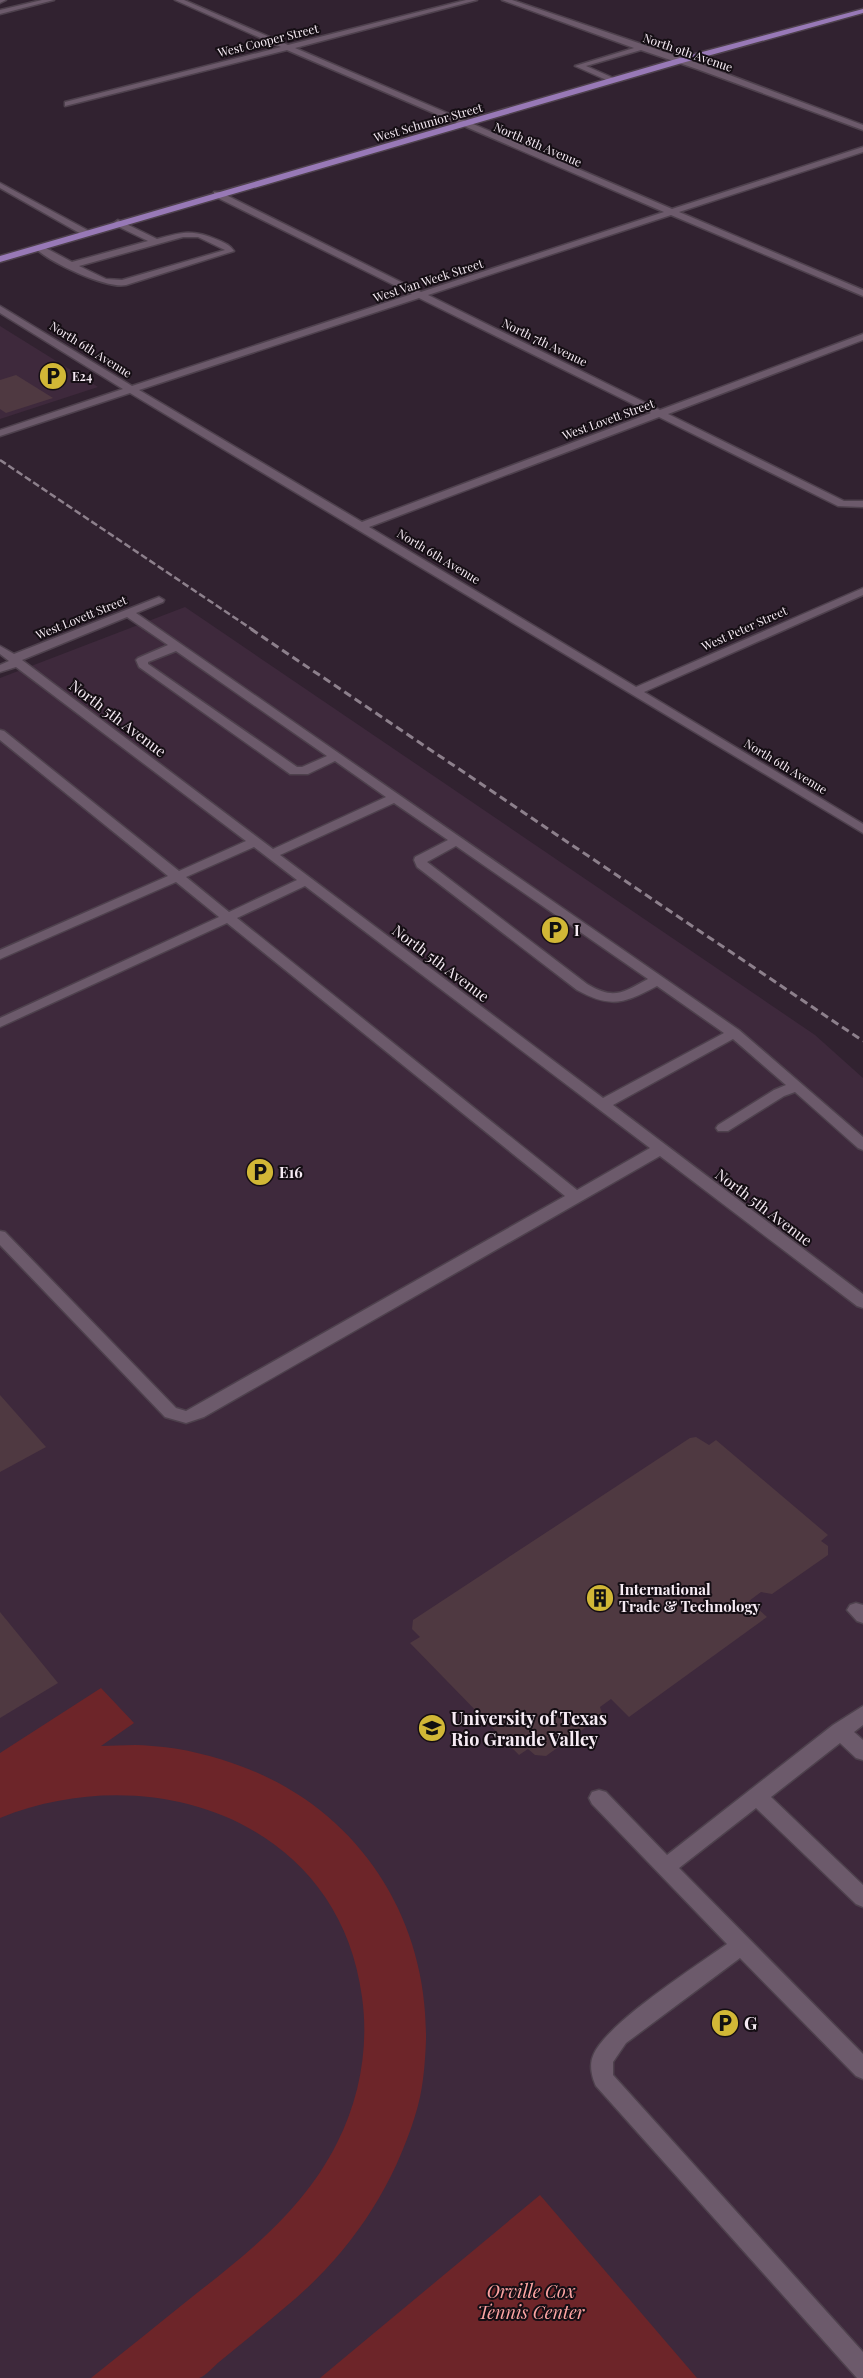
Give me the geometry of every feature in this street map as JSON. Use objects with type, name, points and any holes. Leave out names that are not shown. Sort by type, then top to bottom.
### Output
[{"type":"main road","name":"West Schunior Street","points":[[0,259],[217,194],[678,61],[863,11]]},
{"type":"street","points":[[0,12],[51,0]]},
{"type":"street","name":"North 8th Avenue","points":[[178,0],[463,124],[863,294]]},
{"type":"street","name":"West Cooper Street","points":[[68,104],[474,0]]},
{"type":"street","name":"North 9th Avenue","points":[[505,0],[640,48],[700,67],[863,128]]},
{"type":"street","points":[[614,80],[579,66],[640,48]]},
{"type":"street","name":"West Van Week Street","points":[[0,434],[863,149]]},
{"type":"street","points":[[0,185],[86,233]]},
{"type":"street","name":"North 7th Avenue","points":[[217,194],[842,504],[863,504]]},
{"type":"street","points":[[118,223],[155,242]]},
{"type":"street","points":[[39,248],[71,265],[105,282],[113,284],[230,251],[228,248],[192,233],[71,265]]},
{"type":"street","name":"North 6th Avenue","points":[[0,309],[133,391],[361,526],[863,829]]},
{"type":"street","name":"West Lovett Street","points":[[361,526],[663,414],[863,337]]},
{"type":"street","name":"West Peter Street","points":[[636,691],[863,591]]},
{"type":"street","name":"West Lovett Street","points":[[0,669],[159,600]]},
{"type":"street","points":[[129,613],[734,1033],[863,1145]]},
{"type":"street","points":[[177,646],[149,656],[142,660],[143,665],[294,771],[304,770],[336,756]]},
{"type":"street","name":"North 5th Avenue","points":[[0,649],[863,1302]]},
{"type":"street","points":[[0,734],[576,1197]]},
{"type":"street","points":[[272,854],[396,798]]},
{"type":"street","points":[[457,840],[420,860],[422,864],[582,987],[607,1000],[619,999],[657,980]]},
{"type":"street","points":[[0,955],[256,842]]},
{"type":"street","points":[[0,1023],[306,881]]},
{"type":"street","points":[[602,1105],[734,1033]]},
{"type":"street","points":[[723,1128],[779,1093],[797,1086]]},
{"type":"street","points":[[0,1236],[171,1413],[186,1417],[198,1413],[660,1149]]},
{"type":"street","points":[[667,1866],[863,1714]]},
{"type":"street","points":[[840,1731],[863,1752]]},
{"type":"street","points":[[757,1796],[863,1898]]},
{"type":"street","points":[[599,1798],[863,2069]]},
{"type":"street","points":[[741,1945],[619,2036],[602,2059],[604,2079],[863,2369]]},
{"type":"shaded area","points":[[0,326],[98,387],[0,419]]},
{"type":"shaded area","name":"University of Texas Rio Grande Valley","points":[[185,607],[815,1035],[863,1078],[863,2378],[0,2378],[0,678]]},
{"type":"green space","points":[[101,1688],[134,1723],[101,1746],[139,1745],[164,1747],[210,1756],[243,1767],[284,1786],[320,1810],[352,1840],[378,1874],[399,1911],[414,1951],[423,1995],[426,2040],[420,2098],[405,2144],[379,2197],[364,2222],[327,2268],[283,2309],[199,2378],[91,2378],[257,2244],[293,2207],[324,2166],[345,2126],[357,2090],[363,2053],[364,2015],[362,1997],[346,1936],[317,1886],[277,1846],[229,1818],[175,1801],[117,1795],[58,1801],[0,1818],[0,1753]]},
{"type":"green space","name":"Orville Cox Tennis Center","points":[[540,2195],[697,2378],[320,2378]]},
{"type":"building","points":[[16,375],[53,398],[6,413],[0,409],[0,380]]},
{"type":"building","points":[[0,1395],[46,1447],[0,1472]]},
{"type":"building","name":"International Trade & Technology","points":[[696,1437],[709,1445],[716,1440],[828,1535],[821,1541],[828,1546],[828,1555],[772,1594],[761,1592],[749,1601],[767,1617],[629,1717],[611,1699],[600,1707],[602,1713],[600,1717],[546,1756],[535,1755],[528,1749],[519,1755],[410,1643],[420,1637],[412,1629],[413,1620],[690,1438]]},
{"type":"building","points":[[0,1612],[58,1683],[0,1718]]},
{"type":"railway","points":[[0,460],[253,630]]},
{"type":"railway","points":[[251,629],[863,1041]]},
{"type":"place","name":"E24","points":[[53,376]]},
{"type":"place","name":"I","points":[[555,930]]},
{"type":"place","name":"E16","points":[[260,1172]]},
{"type":"place","name":"International Trade & Technology","points":[[600,1598]]},
{"type":"place","name":"University of Texas Rio Grande Valley","points":[[432,1728]]},
{"type":"place","name":"G","points":[[725,2023]]}]
